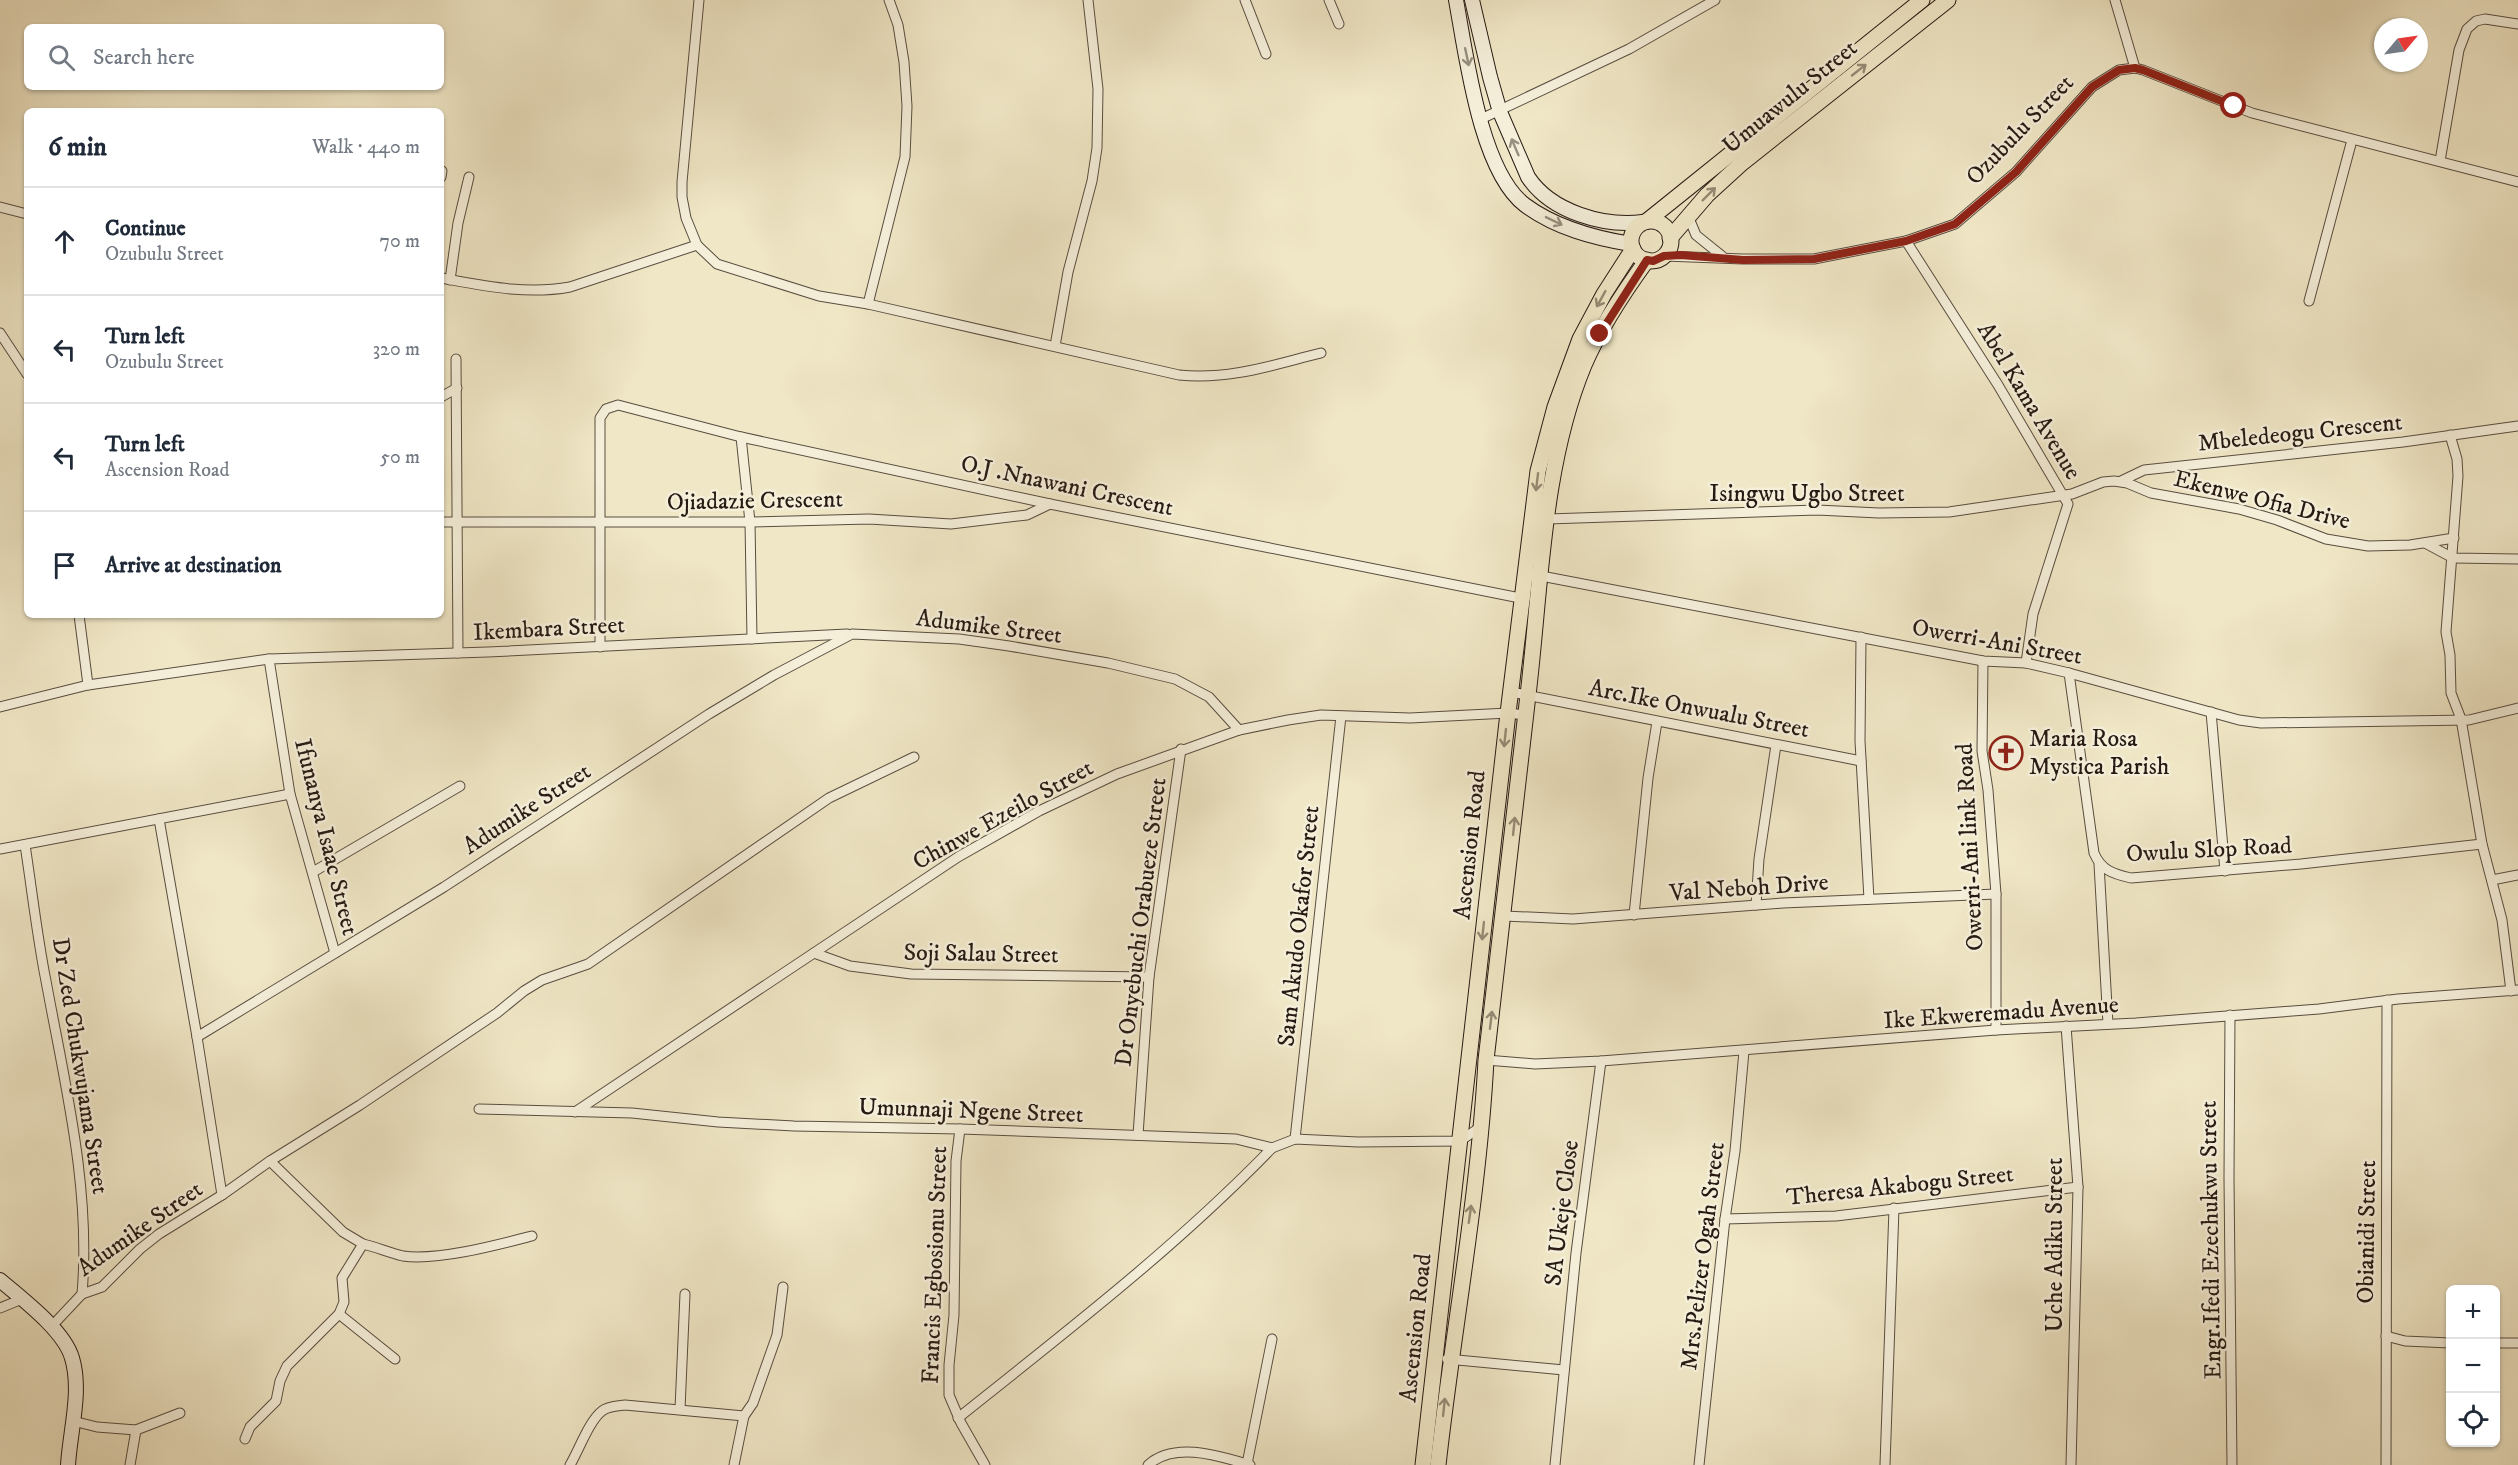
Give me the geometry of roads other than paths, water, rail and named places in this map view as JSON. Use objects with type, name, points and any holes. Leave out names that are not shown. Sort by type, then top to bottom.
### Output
[{"type":"main road","points":[[1456,0],[1481,119],[1491,151],[1508,188],[1524,204],[1571,230],[1632,247],[1640,257],[1647,260],[1653,261],[1664,256],[1670,244],[1670,238],[1662,225],[1645,222],[1626,224],[1592,219],[1546,197],[1528,177],[1500,112],[1472,0]]},
{"type":"main road","name":"Umuawulu Street","points":[[1645,222],[1922,0]]},
{"type":"main road","name":"Umuawulu Street","points":[[1670,238],[1688,216],[1742,163],[1948,0]]},
{"type":"main road","points":[[1632,247],[1632,233],[1645,222]]},
{"type":"main road","name":"Ascension Road","points":[[1423,1465],[1482,1126],[1486,1060],[1538,602],[1533,574],[1538,471],[1555,408],[1587,324],[1632,247]]},
{"type":"main road","name":"Ascension Road","points":[[1438,1465],[1443,1358],[1460,1141],[1522,599],[1533,574],[1548,519],[1558,450],[1572,397],[1584,365],[1619,301],[1647,260]]},
{"type":"main road","points":[[0,1280],[51,1327],[73,1358],[76,1380],[68,1465]]},
{"type":"street","points":[[699,0],[682,182],[686,218],[697,245],[717,264],[819,296],[868,304],[1179,375],[1207,377],[1232,375],[1321,353]]},
{"type":"street","points":[[868,304],[905,157],[908,106],[904,62],[898,25],[889,0]]},
{"type":"street","points":[[1054,346],[1068,272],[1092,181],[1096,148],[1098,89],[1088,0]]},
{"type":"street","points":[[1245,0],[1266,54]]},
{"type":"street","points":[[1329,0],[1339,24]]},
{"type":"street","points":[[1481,119],[1629,49],[1715,0]]},
{"type":"street","points":[[2115,0],[2135,68],[2252,113],[2518,182]]},
{"type":"street","points":[[2440,161],[2459,50],[2467,29],[2476,21],[2485,18],[2518,24]]},
{"type":"street","name":"Ozubulu Street","points":[[1664,256],[1724,257],[1743,260],[1814,259],[1906,241],[1955,224],[2016,172],[2092,87],[2111,74],[2135,68]]},
{"type":"street","points":[[2309,301],[2352,140]]},
{"type":"street","points":[[469,177],[445,279],[527,292],[551,290],[570,287],[697,245]]},
{"type":"street","points":[[0,207],[24,213]]},
{"type":"street","points":[[1688,216],[1696,236],[1724,257]]},
{"type":"street","name":"Abel Kama Avenue","points":[[1906,241],[1998,385],[2065,495],[2069,507],[2033,614],[2026,663]]},
{"type":"street","points":[[0,333],[24,370]]},
{"type":"street","points":[[456,359],[458,652]]},
{"type":"street","points":[[444,395],[457,388]]},
{"type":"street","name":"O.J .Nnawani Crescent","points":[[602,522],[600,418],[606,409],[618,405],[741,437],[1050,504],[1538,602]]},
{"type":"street","name":"Mbeledeogu Crescent","points":[[2121,481],[2144,470],[2518,426]]},
{"type":"street","points":[[2450,435],[2458,466],[2446,632],[2450,656],[2451,693],[2461,719],[2482,844],[2502,920],[2515,991]]},
{"type":"street","points":[[741,437],[750,522],[752,639]]},
{"type":"street","points":[[2065,495],[2103,482],[2121,481]]},
{"type":"street","name":"Ekenwe Ofia Drive","points":[[2121,481],[2151,493],[2211,503],[2267,517],[2326,539],[2368,546],[2424,543],[2454,538]]},
{"type":"street","name":"Isingwu Ugbo Street","points":[[1548,519],[1817,510],[1879,513],[1949,512],[2065,495]]},
{"type":"street","name":"Ojiadazie Crescent","points":[[444,522],[750,522],[869,519],[951,524],[1027,515],[1050,504]]},
{"type":"street","points":[[600,647],[602,522]]},
{"type":"street","points":[[2424,543],[2453,558],[2518,559]]},
{"type":"street","name":"Owerri-Ani Street","points":[[1533,574],[1983,661],[2026,663],[2239,720],[2261,723],[2469,720],[2518,708]]},
{"type":"street","points":[[79,618],[88,685]]},
{"type":"street","name":"Ikembara Street","points":[[0,707],[88,685],[269,659],[600,647],[852,634]]},
{"type":"street","name":"Adumike Street","points":[[51,1327],[82,1294],[102,1287],[140,1249],[159,1234],[222,1195],[196,1037],[444,887],[709,714],[774,675],[852,634],[959,639],[1108,663],[1175,679],[1209,697],[1239,730]]},
{"type":"street","points":[[1860,636],[1862,761],[1869,899]]},
{"type":"street","name":"Ifunanya Isaac Street","points":[[269,659],[290,794],[335,953]]},
{"type":"street","name":"Owerri-Ani link Road","points":[[1983,661],[1982,751],[1988,790],[1996,894],[1996,1030]]},
{"type":"street","name":"Owulu Slop Road","points":[[2069,673],[2094,853],[2099,864],[2108,871],[2131,878],[2225,871],[2482,844]]},
{"type":"street","name":"Arc.Ike Onwualu Street","points":[[1511,692],[1862,761]]},
{"type":"street","points":[[2211,712],[2225,871]]},
{"type":"street","name":"Chinwe Ezeilo Street","points":[[575,1112],[696,1029],[958,857],[1039,811],[1117,774],[1181,749],[1239,730],[1299,718],[1341,716],[1410,718],[1508,713],[1525,715]]},
{"type":"street","name":"Sam Akudo Okafor Street","points":[[1295,1139],[1341,716]]},
{"type":"street","points":[[1634,915],[1648,778],[1657,722]]},
{"type":"street","points":[[1756,905],[1759,859],[1776,745]]},
{"type":"street","name":"Dr Onyebuchi Orabueze Street","points":[[1138,1135],[1149,977],[1181,749]]},
{"type":"street","points":[[222,1195],[270,1161],[360,1106],[497,1013],[524,991],[542,980],[588,964],[829,798],[914,757]]},
{"type":"street","points":[[313,872],[460,786]]},
{"type":"street","points":[[0,849],[290,794]]},
{"type":"street","points":[[159,819],[196,1037]]},
{"type":"street","name":"Dr Zed Chukwujama Street","points":[[25,845],[45,978],[74,1124],[84,1218],[85,1253],[82,1294]]},
{"type":"street","points":[[2099,864],[2108,1024]]},
{"type":"street","points":[[2493,880],[2518,876]]},
{"type":"street","name":"Val Neboh Drive","points":[[1504,916],[1574,919],[1756,905],[1996,894]]},
{"type":"street","name":"Soji Salau Street","points":[[814,953],[850,966],[910,974],[1149,977]]},
{"type":"street","name":"Ike Ekweremadu Avenue","points":[[1486,1060],[1535,1064],[1601,1061],[1996,1030],[2230,1016],[2319,1009],[2387,1000],[2515,991]]},
{"type":"street","name":"Obianidi Street","points":[[2386,1465],[2387,1000]]},
{"type":"street","name":"Engr.Ifedi Ezechukwu Street","points":[[2230,1016],[2232,1465]]},
{"type":"street","name":"Uche Adiku Street","points":[[2066,1026],[2079,1187],[2071,1465]]},
{"type":"street","name":"Mrs.Pelizer Ogah Street","points":[[1699,1465],[1725,1219],[1736,1152],[1744,1051]]},
{"type":"street","name":"SA Ukeje Close","points":[[1555,1465],[1576,1253],[1601,1061]]},
{"type":"street","name":"Umunnaji Ngene Street","points":[[479,1109],[632,1113],[718,1122],[794,1126],[960,1129],[1236,1139],[1272,1149]]},
{"type":"street","points":[[958,1419],[1068,1332],[1184,1235],[1272,1149],[1295,1139],[1358,1142],[1460,1141],[1482,1126]]},
{"type":"street","name":"Francis Egbosionu Street","points":[[960,1129],[953,1237],[954,1315],[949,1365],[949,1395],[958,1419],[985,1465]]},
{"type":"street","points":[[270,1161],[344,1232],[363,1244],[394,1254],[415,1256],[478,1249],[532,1236]]},
{"type":"street","name":"Theresa Akabogu Street","points":[[1725,1219],[1836,1216],[2079,1187]]},
{"type":"street","points":[[1885,1465],[1894,1208]]},
{"type":"street","points":[[245,1439],[250,1427],[276,1401],[280,1381],[287,1366],[339,1314],[344,1302],[342,1278],[363,1244]]},
{"type":"street","points":[[734,1465],[744,1416],[753,1403],[777,1335],[783,1287]]},
{"type":"street","points":[[680,1409],[685,1294]]},
{"type":"street","points":[[0,1308],[22,1299]]},
{"type":"street","points":[[339,1314],[395,1359]]},
{"type":"street","points":[[2386,1336],[2405,1341],[2446,1343]]},
{"type":"street","points":[[1148,1465],[1168,1454],[1185,1451],[1249,1465],[1272,1339]]},
{"type":"street","points":[[2500,1343],[2518,1342]]},
{"type":"street","points":[[1443,1358],[1564,1370]]},
{"type":"street","points":[[570,1465],[596,1418],[603,1410],[625,1405],[744,1416]]},
{"type":"street","points":[[72,1421],[97,1427],[136,1430],[180,1413]]},
{"type":"street","points":[[130,1465],[136,1430]]},
{"type":"place","name":"Maria Rosa Mystica Parish","points":[[2006,753]]}]
